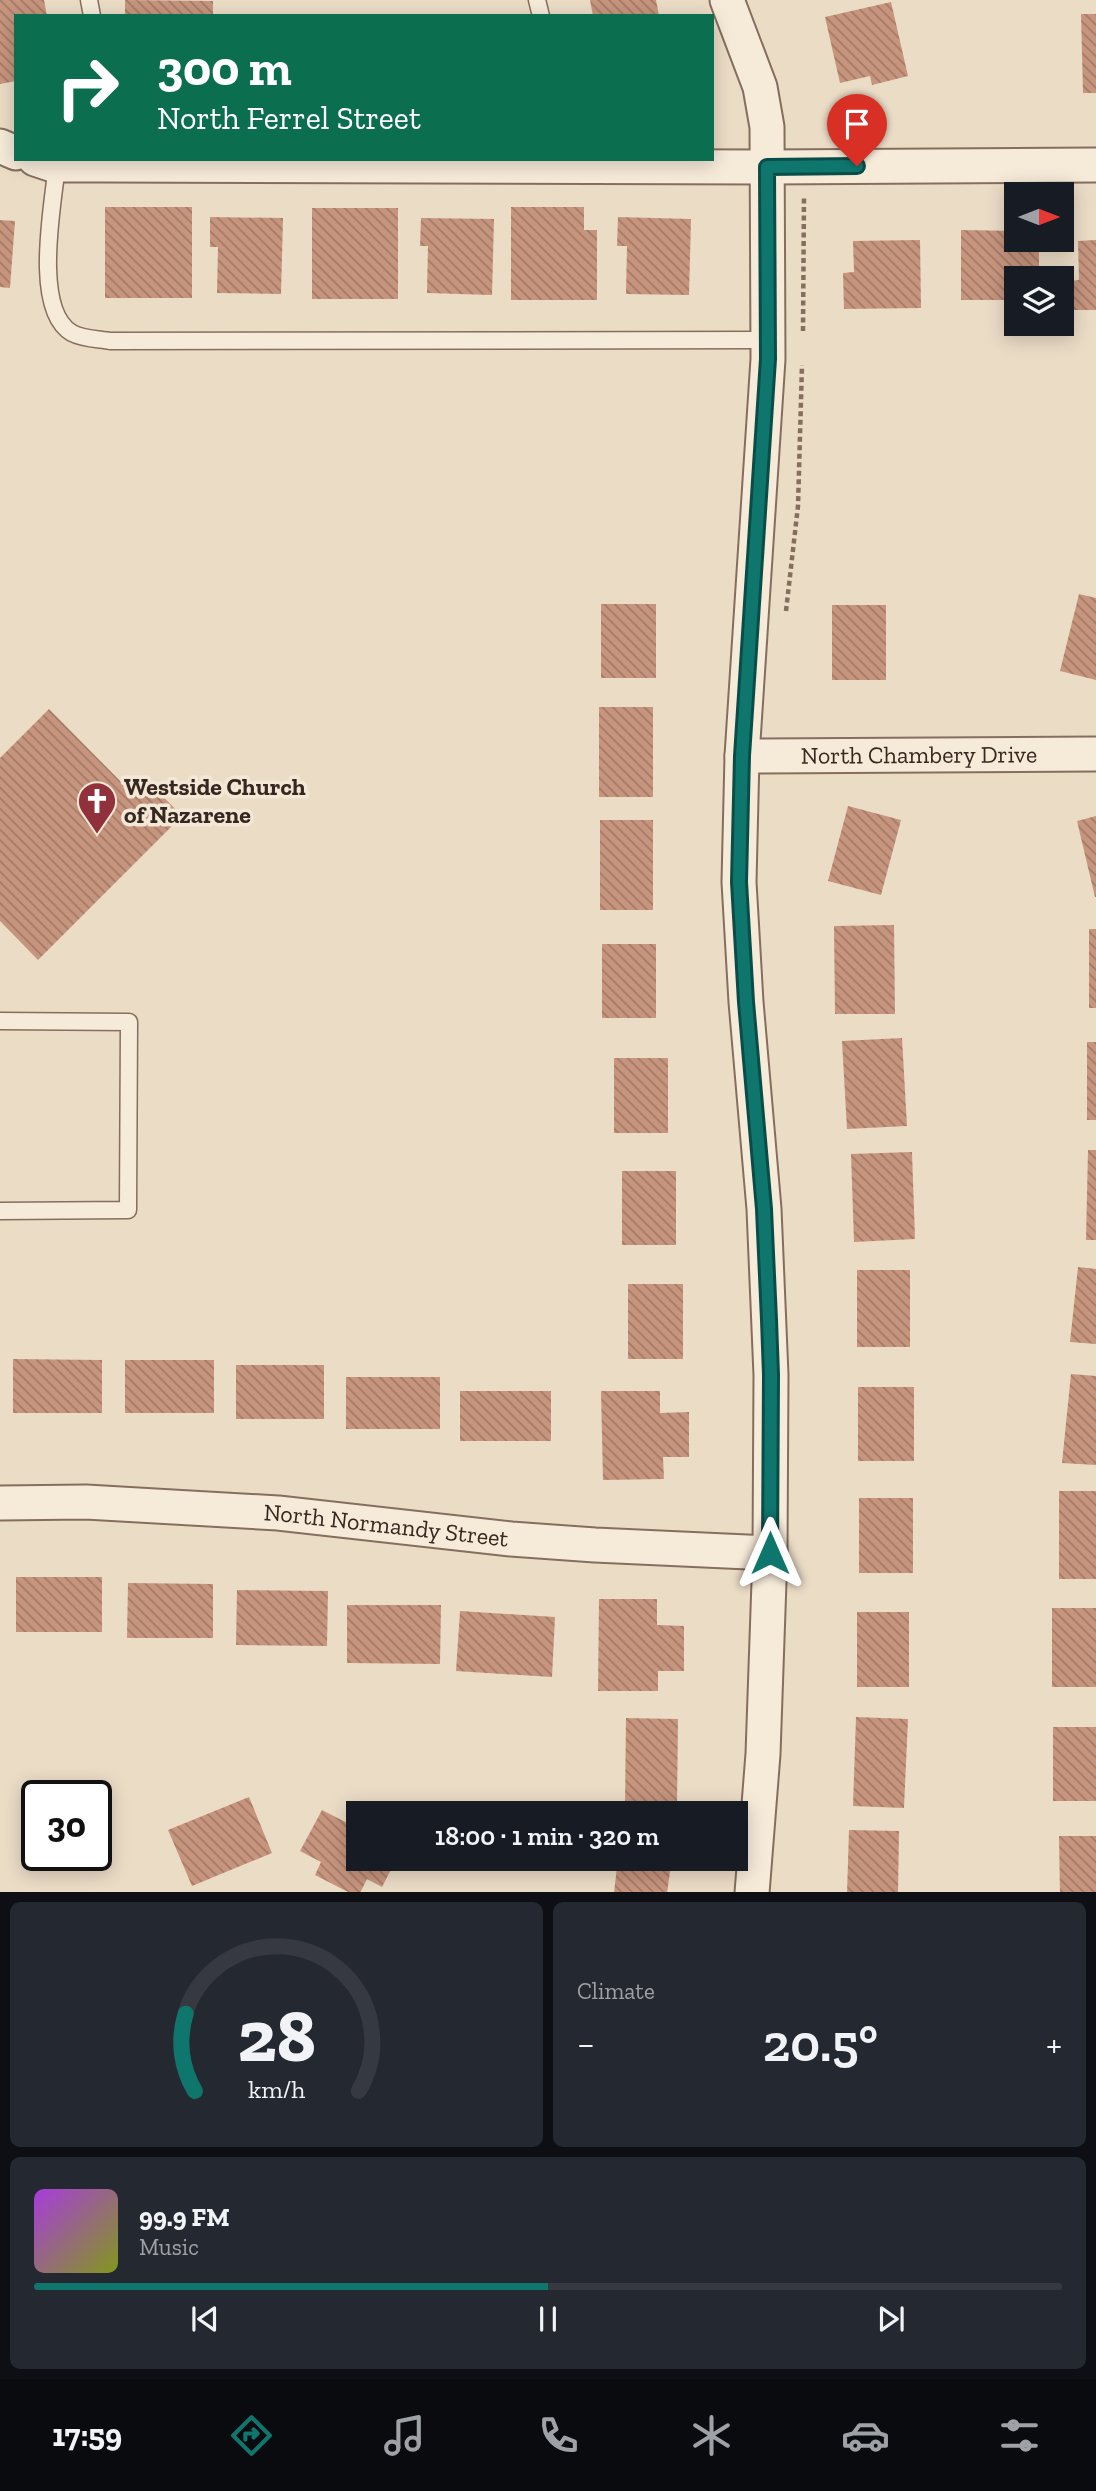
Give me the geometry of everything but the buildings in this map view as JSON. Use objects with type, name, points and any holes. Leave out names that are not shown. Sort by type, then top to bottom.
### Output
[{"type":"street","points":[[727,0],[760,87],[767,127],[768,340],[742,756],[739,882],[746,1002],[764,1209],[771,1375],[770,1553],[763,1754],[752,1892]]},
{"type":"street","points":[[46,162],[566,163],[767,167],[1096,165]]},
{"type":"street","name":"North Chambery Drive","points":[[742,756],[1096,754]]},
{"type":"street","name":"North Normandy Street","points":[[0,1503],[86,1502],[278,1513],[511,1539],[770,1553]]},
{"type":"lane","points":[[46,162],[48,279],[52,306],[61,323],[72,333],[89,338],[110,341],[768,340]]},
{"type":"lane","points":[[0,1021],[129,1022],[128,1210],[0,1211]]},
{"type":"place","name":"Westside Church of Nazarene","points":[[97,835]]},
{"type":"route","points":[[770,1553],[771,1375],[764,1209],[746,1002],[739,882],[742,756],[768,359],[767,167],[857,166]]}]
